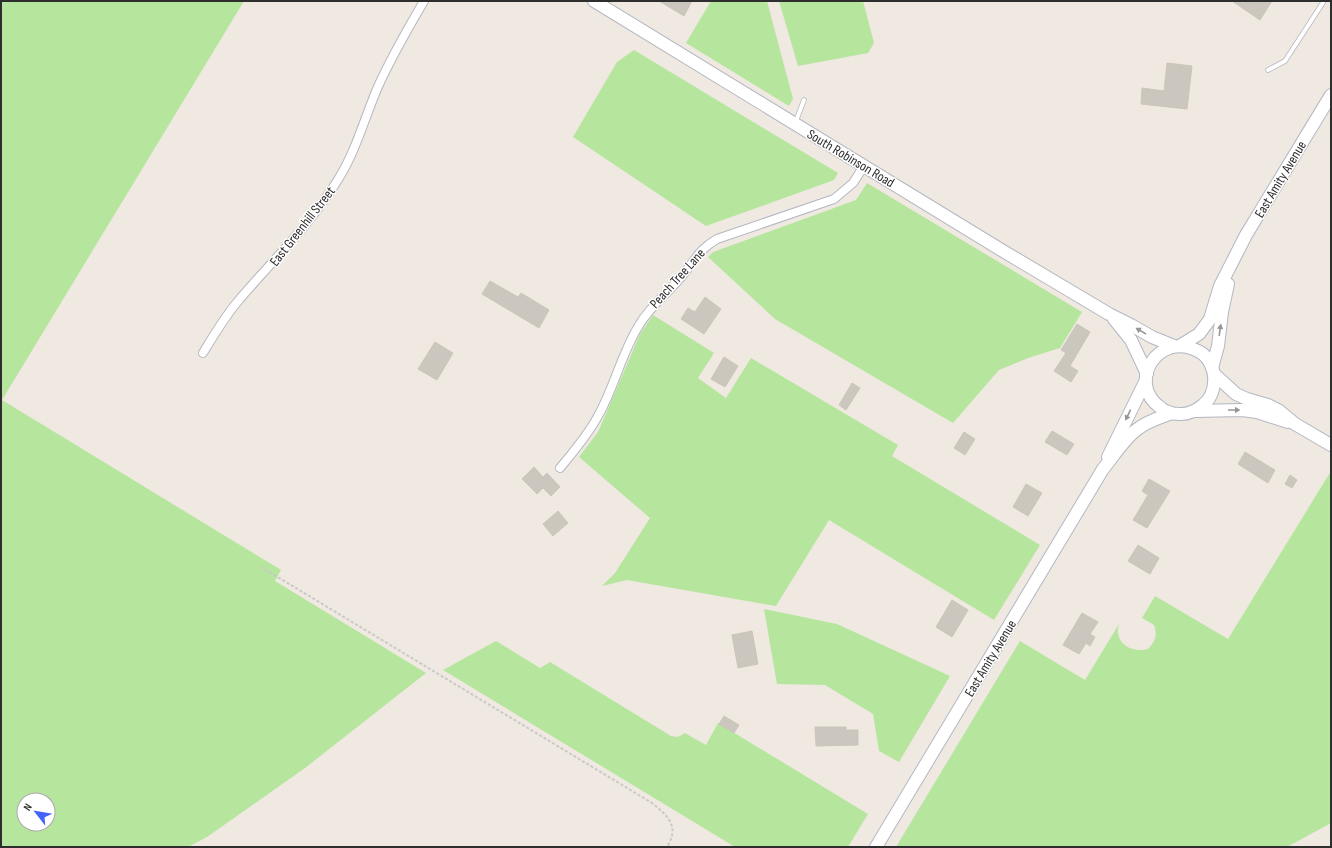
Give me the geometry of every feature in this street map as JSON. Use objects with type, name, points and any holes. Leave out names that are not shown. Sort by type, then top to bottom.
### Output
[{"type":"main road","name":"South Robinson Road","points":[[594,1],[1003,251],[1109,314],[1152,337],[1177,346]]},
{"type":"main road","name":"East Amity Avenue","points":[[1177,346],[1199,334],[1210,320],[1220,286],[1246,235],[1331,95]]},
{"type":"main road","name":"East Amity Avenue","points":[[1213,371],[1222,312],[1232,265]]},
{"type":"main road","name":"South Robinson Road","points":[[1109,314],[1131,340],[1146,377]]},
{"type":"main road","points":[[1195,411],[1205,404],[1212,394],[1215,383],[1209,360],[1201,352],[1192,347],[1177,346],[1160,352],[1152,359],[1146,377],[1148,391],[1152,400],[1161,409],[1172,413],[1184,414],[1195,411],[1242,410],[1257,412],[1295,424]]},
{"type":"main road","points":[[1213,371],[1236,394],[1278,410],[1295,424],[1331,445]]},
{"type":"main road","name":"East Amity Avenue","points":[[1103,469],[1112,446],[1146,377]]},
{"type":"main road","name":"East Amity Avenue","points":[[876,847],[1103,469],[1129,436],[1151,420],[1172,413]]},
{"type":"street","name":"East Greenhill Street","points":[[203,353],[238,301],[287,247],[317,211],[339,178],[358,142],[376,90],[392,56],[424,1]]},
{"type":"street","name":"Peach Tree Lane","points":[[560,468],[586,436],[599,415],[628,347],[647,313],[682,276],[699,252],[706,245],[717,239],[834,199],[853,183],[864,166]]},
{"type":"lane","points":[[1268,70],[1285,61],[1324,1]]},
{"type":"lane","points":[[795,124],[804,100]]},
{"type":"path","points":[[261,567],[652,803],[665,814],[671,823],[673,832],[671,841],[667,847]]},
{"type":"green space","points":[[1,1],[244,1],[2,400],[281,570],[275,581],[426,673],[305,768],[207,837],[188,847],[1,847]]},
{"type":"green space","points":[[711,1],[767,1],[793,99],[789,106],[686,43]]},
{"type":"green space","points":[[779,1],[863,1],[874,43],[868,53],[798,66]]},
{"type":"green space","points":[[634,50],[838,173],[834,180],[706,226],[573,137],[617,62]]},
{"type":"green space","points":[[867,183],[1082,312],[1060,348],[1028,358],[999,370],[953,423],[775,319],[708,257],[713,252],[856,200]]},
{"type":"green space","points":[[653,315],[714,353],[698,378],[726,398],[751,358],[898,445],[892,456],[1040,545],[994,620],[829,520],[776,606],[627,580],[602,586],[615,573],[650,518],[579,457],[598,432],[640,334]]},
{"type":"green space","points":[[1331,471],[1331,823],[1287,847],[896,847],[1020,641],[1085,680],[1119,624],[1119,638],[1125,645],[1129,648],[1139,650],[1148,649],[1154,641],[1156,632],[1154,625],[1142,618],[1155,596],[1228,639]]},
{"type":"green space","points":[[764,609],[837,624],[950,676],[899,762],[879,751],[873,714],[825,685],[777,684]]},
{"type":"green space","points":[[496,641],[540,668],[550,662],[671,736],[678,737],[685,733],[706,745],[718,723],[868,814],[848,847],[735,847],[443,670]]},
{"type":"building","points":[[659,1],[692,1],[684,16]]},
{"type":"building","points":[[1232,1],[1272,1],[1260,20]]},
{"type":"building","points":[[1167,63],[1192,66],[1187,109],[1141,104],[1142,88],[1164,91]]},
{"type":"building","points":[[490,281],[518,297],[521,293],[549,310],[539,328],[482,294]]},
{"type":"building","points":[[705,297],[721,309],[704,334],[681,319],[688,308],[695,312]]},
{"type":"building","points":[[1077,324],[1090,332],[1070,366],[1078,371],[1071,382],[1054,371],[1066,353],[1061,350]]},
{"type":"building","points":[[435,342],[453,353],[437,380],[418,369]]},
{"type":"building","points":[[724,357],[738,366],[725,387],[711,379]]},
{"type":"building","points":[[852,383],[860,388],[846,410],[839,405]]},
{"type":"building","points":[[1052,431],[1074,444],[1067,455],[1045,442]]},
{"type":"building","points":[[964,432],[975,439],[965,455],[954,448]]},
{"type":"building","points":[[1245,452],[1275,470],[1268,483],[1238,464]]},
{"type":"building","points":[[534,467],[543,477],[547,473],[560,487],[551,496],[543,488],[537,494],[522,479]]},
{"type":"building","points":[[1290,475],[1297,480],[1292,488],[1285,484]]},
{"type":"building","points":[[1149,479],[1170,491],[1147,528],[1133,520],[1148,495],[1142,491]]},
{"type":"building","points":[[1026,484],[1042,493],[1028,516],[1013,507]]},
{"type":"building","points":[[558,511],[568,523],[553,536],[543,524]]},
{"type":"building","points":[[1138,545],[1159,558],[1150,574],[1128,561]]},
{"type":"building","points":[[952,600],[968,610],[952,637],[936,627]]},
{"type":"building","points":[[1082,613],[1098,622],[1090,634],[1095,637],[1090,646],[1086,643],[1079,654],[1063,645]]},
{"type":"building","points":[[752,631],[758,664],[738,668],[732,635]]},
{"type":"building","points":[[724,716],[739,725],[734,733],[719,724]]},
{"type":"building","points":[[815,727],[846,727],[846,730],[858,730],[858,745],[816,746]]}]
